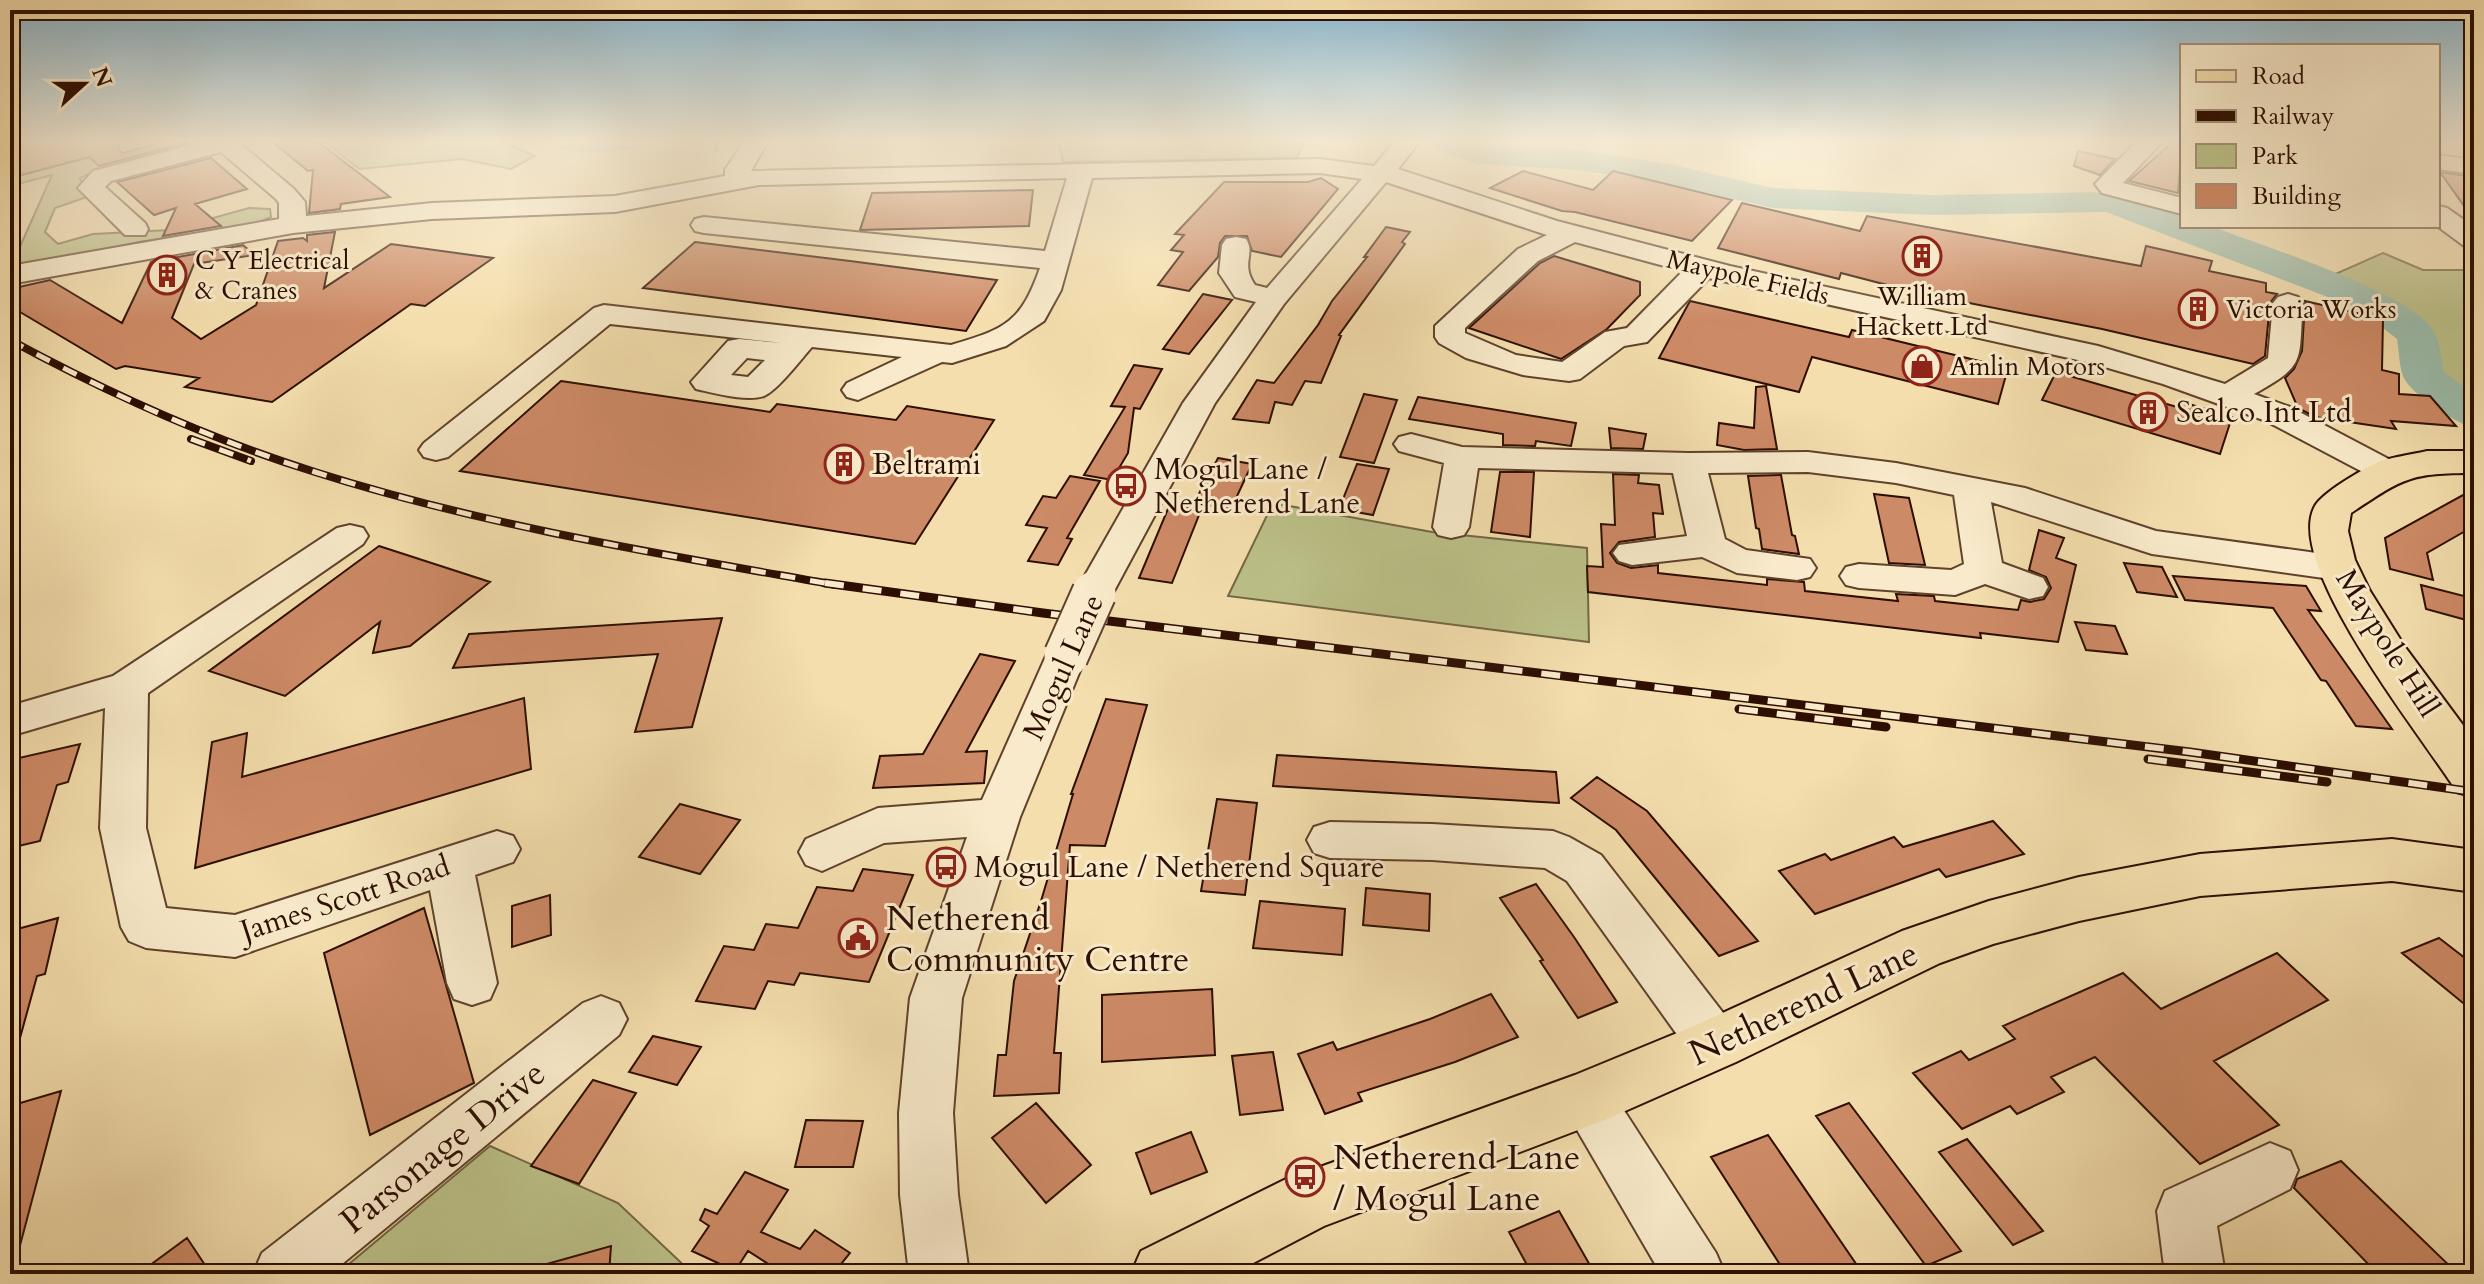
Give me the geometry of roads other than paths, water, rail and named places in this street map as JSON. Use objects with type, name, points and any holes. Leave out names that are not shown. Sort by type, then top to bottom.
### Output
[{"type":"main road","name":"Maypole Hill","points":[[2465,765],[2379,641],[2338,568],[2327,528],[2334,507],[2388,472],[2427,462],[2473,463]]},
{"type":"main road","name":"Netherend Lane","points":[[1164,1274],[1306,1202],[1586,1099],[1715,1044],[1921,947],[1989,923],[2079,899],[2200,875],[2392,860],[2474,871]]},
{"type":"street","points":[[105,201],[135,229]]},
{"type":"street","points":[[291,201],[293,225]]},
{"type":"street","name":"Maypole Fields","points":[[10,275],[293,225],[432,211],[519,210],[632,201]]},
{"type":"street","points":[[436,450],[604,314],[797,345],[952,354],[993,343],[1036,314],[1056,261],[1073,201]]},
{"type":"street","name":"Mogul Lane","points":[[939,1274],[929,1195],[926,1113],[936,998],[997,817],[1094,593],[1199,403],[1274,298],[1356,201]]},
{"type":"street","name":"Maypole Fields","points":[[1471,201],[1572,233],[1702,268],[2098,355],[2229,395],[2278,414],[2388,472]]},
{"type":"street","points":[[2440,215],[2474,240]]},
{"type":"street","points":[[704,225],[1056,261]]},
{"type":"street","points":[[1572,233],[1528,255],[1450,326],[1450,337],[1462,345],[1523,366],[1569,372],[1616,338],[1636,336],[1702,268]]},
{"type":"street","points":[[1266,259],[1236,252],[1233,273],[1245,291],[1274,298]]},
{"type":"street","points":[[2229,395],[2272,371],[2283,361],[2288,303]]},
{"type":"street","points":[[858,390],[938,352]]},
{"type":"street","points":[[1411,444],[1462,457],[1688,463],[1808,462],[1896,473],[2012,496],[2152,542],[2338,568]]},
{"type":"street","points":[[1451,527],[1462,457]]},
{"type":"street","points":[[1688,463],[1707,552]]},
{"type":"street","points":[[1970,577],[1971,488]]},
{"type":"street","points":[[10,721],[127,687],[350,536]]},
{"type":"street","points":[[1632,553],[1707,552],[1797,568]]},
{"type":"street","points":[[1859,576],[1970,577],[2029,587]]},
{"type":"street","name":"James Scott Road","points":[[127,687],[123,828],[146,927],[235,936],[497,849]]},
{"type":"street","points":[[822,852],[878,826],[997,817]]},
{"type":"street","points":[[1330,840],[1432,842],[1553,850],[1584,868],[1715,1044]]},
{"type":"street","points":[[449,865],[472,983]]},
{"type":"street","name":"Parsonage Drive","points":[[283,1274],[601,1019]]},
{"type":"street","points":[[1586,1099],[1695,1274]]},
{"type":"street","points":[[2195,1274],[2186,1211],[2270,1170]]},
{"type":"waterway","points":[[1840,201],[1933,205],[2109,202],[2180,227]]},
{"type":"waterway","points":[[2183,228],[2372,301],[2416,334],[2424,377],[2474,415]]},
{"type":"railway","points":[[10,340],[198,430],[275,459],[379,491],[574,537],[836,585]]},
{"type":"railway","points":[[191,439],[251,461]]},
{"type":"railway","points":[[825,583],[1043,613],[2190,752],[2474,792]]},
{"type":"railway","points":[[1739,709],[1886,727]]},
{"type":"railway","points":[[2148,759],[2327,782]]},
{"type":"place","name":"William Hackett Ltd","points":[[1922,256]]},
{"type":"place","name":"C Y Electrical & Cranes","points":[[167,275]]},
{"type":"place","name":"Victoria Works","points":[[2198,309]]},
{"type":"place","name":"Amlin Motors","points":[[1922,366]]},
{"type":"place","name":"Sealco Int Ltd","points":[[2148,412]]},
{"type":"place","name":"Beltrami","points":[[844,464]]},
{"type":"place","name":"Mogul Lane / Netherend Lane","points":[[1126,486]]},
{"type":"place","name":"Mogul Lane / Netherend Square","points":[[946,867]]},
{"type":"place","name":"Netherend Community Centre","points":[[858,938]]},
{"type":"place","name":"Netherend Lane / Mogul Lane","points":[[1305,1177]]}]
